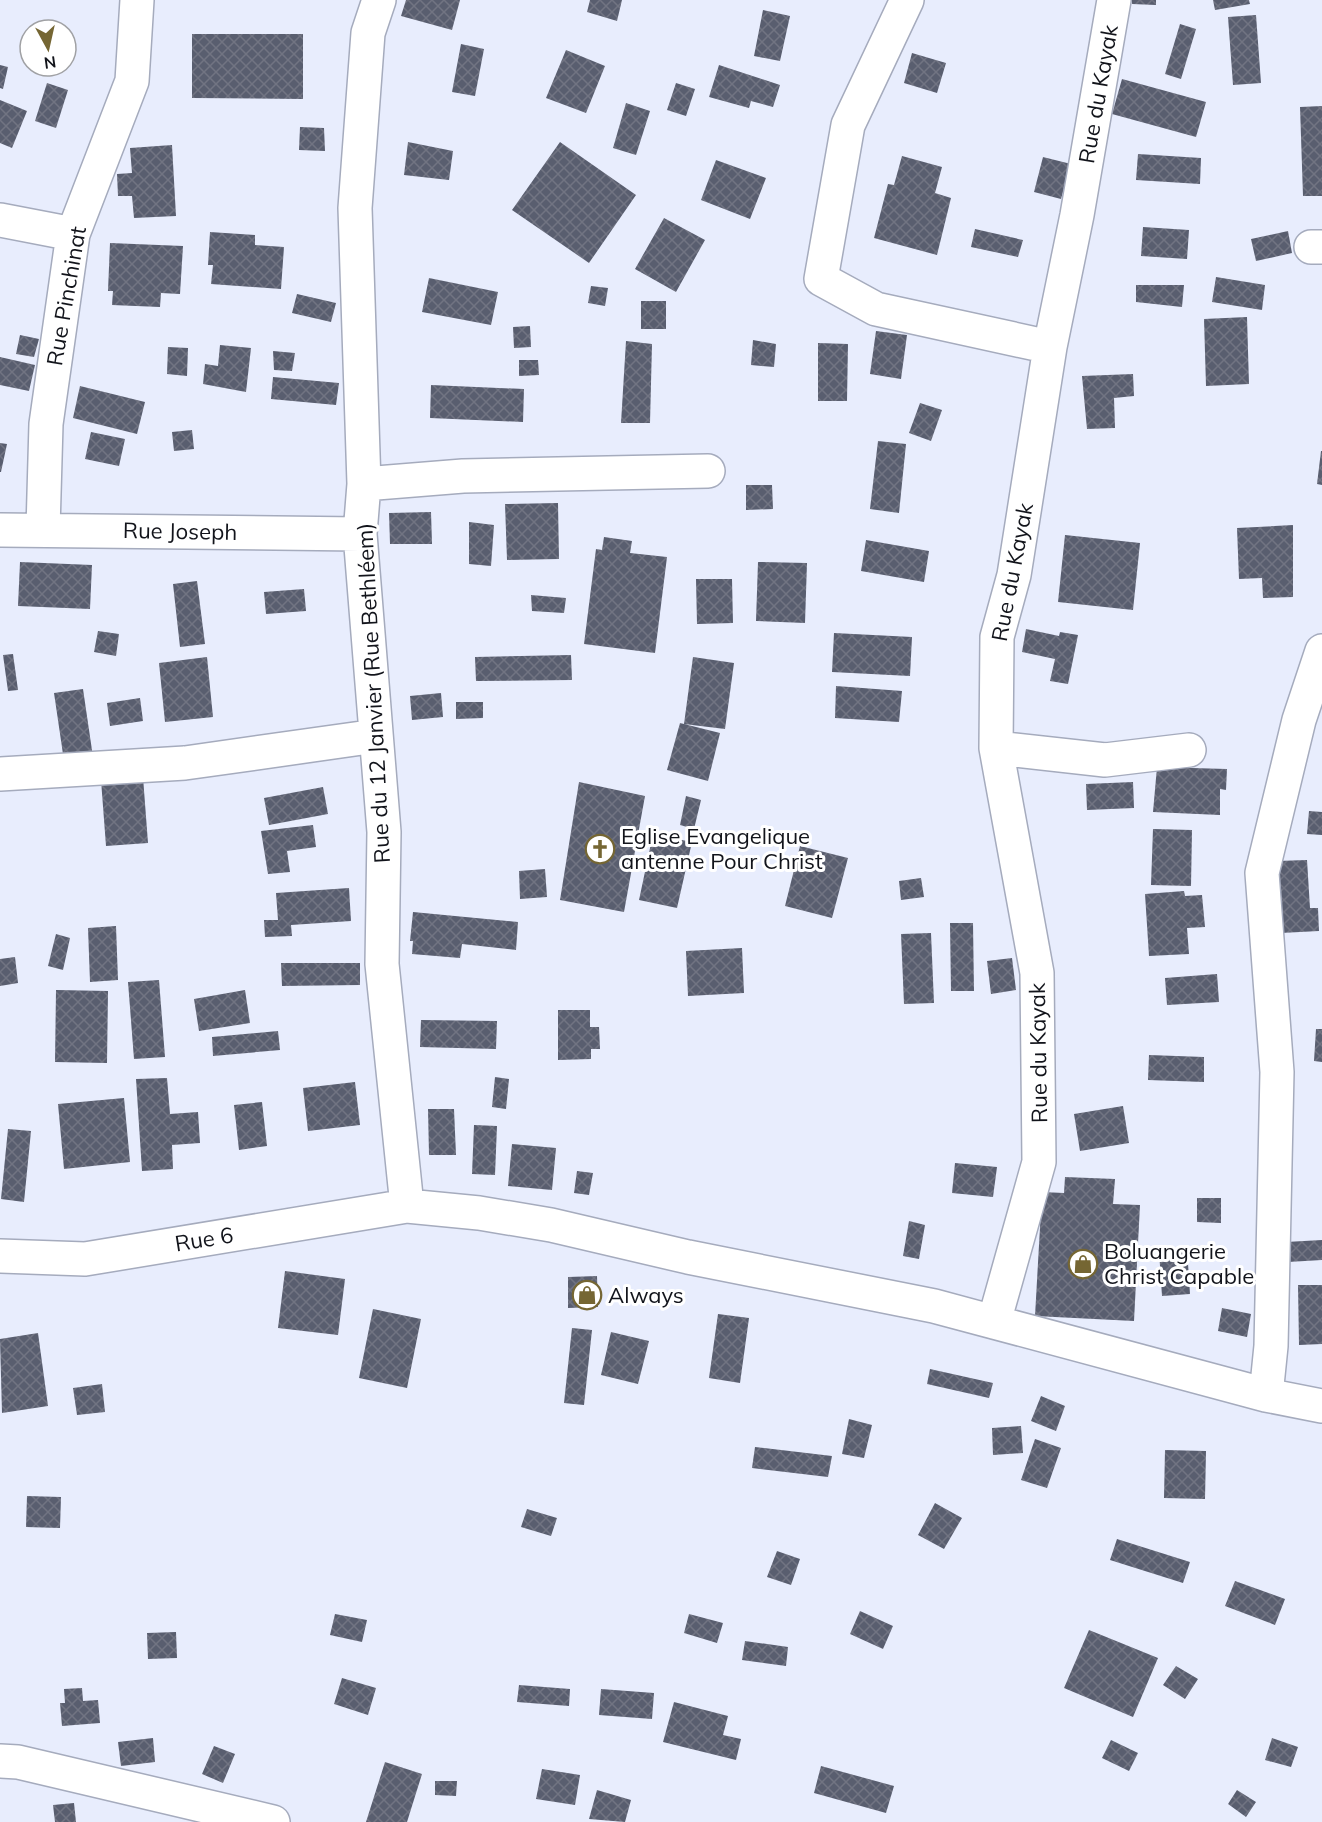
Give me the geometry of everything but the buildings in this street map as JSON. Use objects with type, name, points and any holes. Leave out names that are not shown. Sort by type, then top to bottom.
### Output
[{"type":"street","name":"Rue Pinchinat","points":[[43,529],[46,424],[73,234],[132,81],[137,0]]},
{"type":"street","name":"Rue du 12 Janvier (Rue Bethléem)","points":[[379,0],[368,33],[356,208],[364,484],[360,534],[384,832],[382,964],[407,1206]]},
{"type":"street","points":[[907,0],[848,125],[821,279],[876,309],[1050,347]]},
{"type":"street","name":"Rue du Kayak","points":[[994,1322],[1040,1162],[1037,973],[996,748],[997,637],[1014,575],[1050,347],[1079,203],[1114,0]]},
{"type":"street","points":[[0,220],[73,234]]},
{"type":"street","points":[[364,484],[463,476],[708,471]]},
{"type":"street","name":"Rue Joseph","points":[[0,530],[360,534]]},
{"type":"street","points":[[1266,1395],[1271,1346],[1277,1072],[1262,873],[1299,720],[1322,651]]},
{"type":"street","points":[[0,774],[185,763],[376,736]]},
{"type":"street","points":[[996,748],[1105,759],[1189,750]]},
{"type":"street","name":"Rue 6","points":[[0,1256],[85,1259],[407,1206],[479,1213],[551,1225],[688,1257],[934,1306],[1266,1395],[1322,1407]]},
{"type":"street","points":[[0,1761],[18,1762],[273,1822]]},
{"type":"place","name":"Eglise Evangelique antenne Pour Christ","points":[[600,849]]},
{"type":"place","name":"Boluangerie Christ Capable","points":[[1083,1264]]},
{"type":"place","name":"Always","points":[[587,1295]]}]
